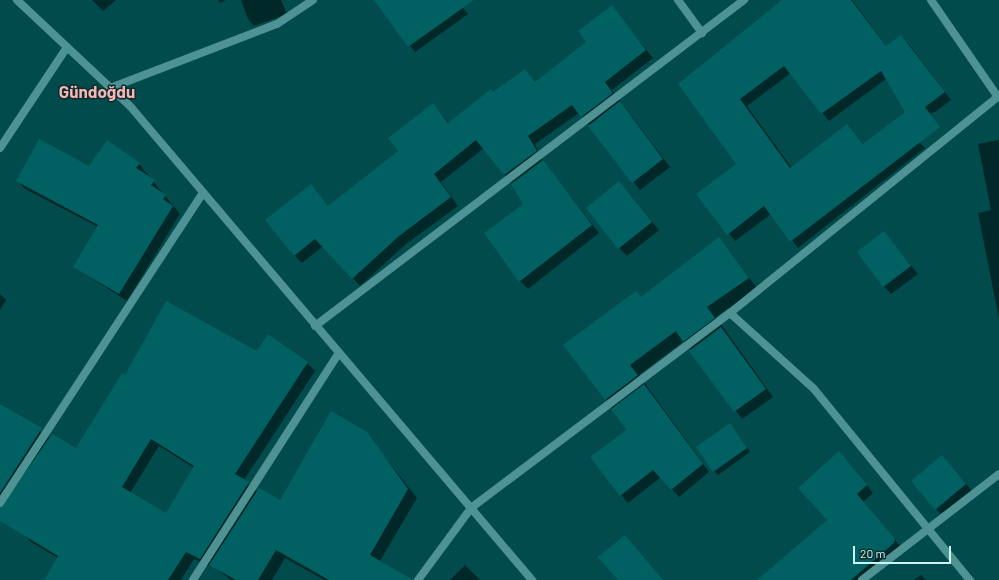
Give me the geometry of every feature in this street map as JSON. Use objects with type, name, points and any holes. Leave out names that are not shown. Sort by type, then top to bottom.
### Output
[{"type":"street","points":[[17,0],[110,88],[203,193],[532,580]]},
{"type":"street","points":[[110,88],[277,24],[312,0]]},
{"type":"street","points":[[678,0],[702,33]]},
{"type":"street","points":[[316,326],[744,0]]},
{"type":"street","points":[[418,580],[471,508],[730,313],[999,96],[931,0]]},
{"type":"street","points":[[0,148],[67,47]]},
{"type":"street","points":[[0,503],[203,193]]},
{"type":"street","points":[[730,313],[814,389],[970,580]]},
{"type":"street","points":[[193,580],[339,353]]},
{"type":"street","points":[[862,580],[926,527],[999,474]]},
{"type":"building","points":[[374,0],[474,0],[408,47]]},
{"type":"building","points":[[782,0],[851,0],[886,46],[901,35],[945,92],[925,107],[940,127],[790,242],[764,206],[727,235],[696,194],[736,164],[678,84]],"holes":[[[784,66],[821,114],[881,71],[905,112],[863,144],[847,124],[790,168],[740,99]]]},
{"type":"building","points":[[612,5],[646,50],[605,82],[613,93],[581,117],[572,105],[528,136],[537,151],[504,175],[476,140],[434,174],[451,197],[399,236],[352,279],[315,239],[294,256],[265,220],[311,184],[328,206],[398,151],[388,138],[433,103],[448,123],[491,89],[493,92],[525,69],[535,82],[586,42],[578,31]]},
{"type":"building","points":[[620,101],[663,159],[632,183],[588,126]]},
{"type":"building","points":[[39,139],[89,166],[107,140],[140,163],[136,168],[155,180],[151,185],[166,195],[163,199],[173,206],[119,294],[73,267],[98,225],[16,181]]},
{"type":"building","points":[[543,160],[592,225],[519,282],[484,233],[523,204],[511,184]]},
{"type":"building","points":[[619,181],[652,222],[618,249],[586,208]]},
{"type":"building","points":[[884,231],[911,266],[883,287],[857,252]]},
{"type":"building","points":[[719,237],[749,278],[707,307],[715,318],[683,342],[676,331],[630,365],[638,375],[605,400],[563,345],[636,291],[641,297]]},
{"type":"building","points":[[166,301],[257,351],[268,334],[308,362],[235,474],[249,482],[200,559],[186,552],[168,580],[44,580],[58,556],[0,521],[0,508],[52,434],[76,448],[122,373],[125,375]],"holes":[[[151,439],[194,466],[166,513],[122,487]]]},
{"type":"building","points":[[721,327],[766,389],[734,412],[689,351]]},
{"type":"building","points":[[644,384],[703,464],[671,490],[653,470],[620,496],[590,457],[624,432],[626,429],[611,409]]},
{"type":"building","points":[[0,404],[42,428],[0,493]]},
{"type":"building","points":[[331,411],[367,432],[408,489],[370,555],[413,580],[329,580],[276,550],[258,580],[236,580],[209,565],[259,488],[280,500]]},
{"type":"building","points":[[730,423],[747,448],[713,472],[696,447]]},
{"type":"building","points":[[839,451],[867,485],[857,494],[895,539],[894,543],[851,580],[757,580],[827,520],[798,488]]},
{"type":"building","points":[[942,455],[966,484],[935,510],[911,481]]},
{"type":"building","points":[[625,535],[663,580],[618,580],[598,557]]},
{"type":"district","name":"Gündoğdu","points":[[97,92]]}]
